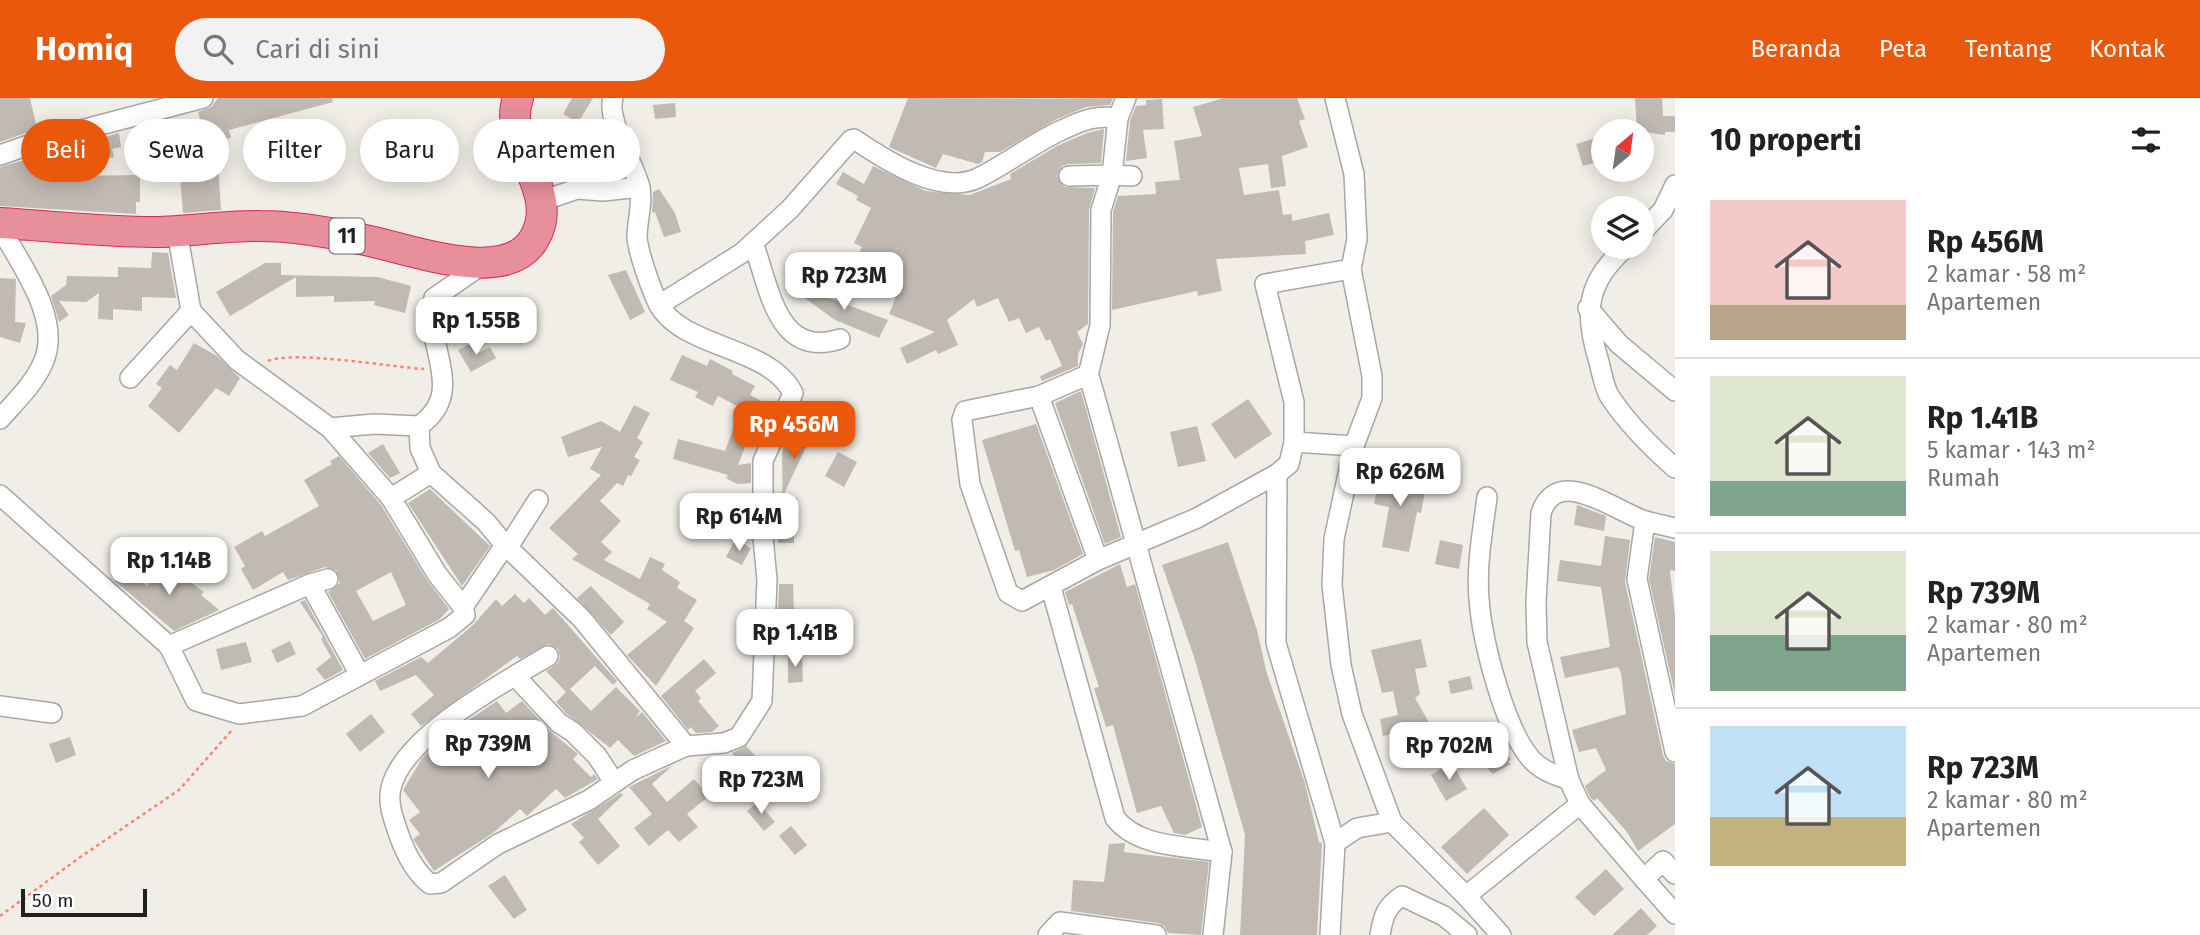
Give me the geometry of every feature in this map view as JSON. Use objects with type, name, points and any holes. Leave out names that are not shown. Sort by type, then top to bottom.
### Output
[{"type":"highway","name":"11","points":[[0,225],[177,231],[261,226],[313,231],[404,247],[461,262],[503,263],[519,256],[530,245],[541,222],[531,168],[514,131],[514,109],[518,98]]},
{"type":"street","points":[[0,155],[181,101],[203,98]]},
{"type":"street","points":[[548,656],[423,739],[408,753],[396,775],[390,790],[395,823],[404,850],[426,882],[434,886],[440,883],[498,844],[589,800],[614,782],[686,746],[724,743],[739,737],[762,701],[767,580],[763,537],[766,496],[763,461],[793,393],[787,379],[774,369],[685,328],[659,305],[637,240],[640,187],[612,110],[612,98]]},
{"type":"street","points":[[1126,98],[1118,118],[1122,176],[1101,210],[1100,325],[1087,376],[1137,544],[1222,852],[1213,935]]},
{"type":"street","points":[[1335,98],[1354,174],[1357,239],[1351,269],[1372,376],[1373,398],[1354,446],[1334,539],[1336,623],[1352,714],[1392,822],[1466,896],[1496,933]]},
{"type":"street","points":[[659,305],[742,253],[790,209],[851,140],[854,139],[874,153],[931,179],[963,182],[977,179],[1035,142],[1085,119],[1101,116],[1118,118]]},
{"type":"street","points":[[1069,176],[1122,176]]},
{"type":"street","points":[[1654,219],[1663,210],[1675,185]]},
{"type":"street","points":[[539,202],[577,188],[603,191],[640,187]]},
{"type":"street","points":[[0,225],[38,298],[49,334],[43,364],[0,419]]},
{"type":"street","points":[[0,495],[169,646],[196,701],[239,714],[302,706],[449,628],[465,615],[463,607],[437,574],[391,498],[330,428],[249,369],[191,311],[177,231]]},
{"type":"street","points":[[753,243],[775,311],[792,335],[821,345],[841,340]]},
{"type":"street","points":[[1614,259],[1602,272],[1588,308],[1589,328],[1609,395],[1645,441],[1675,468]]},
{"type":"street","points":[[330,428],[374,424],[419,426],[435,413],[442,401],[441,372],[432,320],[433,298],[483,264]]},
{"type":"street","points":[[1087,376],[1039,396],[965,411],[962,420],[970,484],[1008,593],[1023,601],[1098,560],[1196,518],[1277,474],[1289,464],[1296,419],[1288,370],[1265,284],[1351,269]]},
{"type":"street","points":[[1588,308],[1619,344],[1675,391]]},
{"type":"street","points":[[130,378],[191,311]]},
{"type":"street","points":[[1039,396],[1098,560]]},
{"type":"street","points":[[419,426],[420,448],[431,473],[486,522],[582,619],[686,746]]},
{"type":"street","points":[[1294,442],[1354,446]]},
{"type":"street","points":[[391,498],[431,473]]},
{"type":"street","points":[[1277,474],[1276,643],[1335,843],[1330,935]]},
{"type":"street","points":[[1675,528],[1645,522],[1570,489],[1553,492],[1545,499],[1541,513],[1536,602],[1537,642],[1569,780],[1580,804],[1675,914]]},
{"type":"street","points":[[1487,497],[1479,599],[1510,727],[1532,760],[1546,771],[1569,780]]},
{"type":"street","points":[[463,607],[538,500]]},
{"type":"street","points":[[1645,522],[1637,579],[1675,752]]},
{"type":"street","points":[[169,646],[319,582],[360,675]]},
{"type":"street","points":[[1051,587],[1115,818],[1122,828],[1142,839],[1222,852]]},
{"type":"street","points":[[515,676],[559,723],[573,732],[597,757],[614,782]]},
{"type":"street","points":[[0,706],[52,713]]},
{"type":"street","points":[[1466,896],[1580,804]]},
{"type":"street","points":[[1335,843],[1357,828],[1392,822]]},
{"type":"street","points":[[1644,879],[1671,863]]},
{"type":"street","points":[[1380,935],[1383,917],[1391,903],[1402,896],[1444,916],[1467,935]]},
{"type":"street","points":[[1048,935],[1060,922],[1156,935]]},
{"type":"path","points":[[249,369],[276,357],[441,372]]},
{"type":"path","points":[[0,916],[179,790],[230,735],[239,714]]},
{"type":"building","points":[[0,98],[30,98],[35,119],[21,119],[21,135],[0,142]]},
{"type":"building","points":[[218,98],[332,98],[333,102],[270,119],[243,119],[243,126],[229,130],[229,119],[200,119],[198,112],[211,107]]},
{"type":"building","points":[[572,98],[593,98],[580,119],[571,119],[563,114]]},
{"type":"building","points":[[908,98],[1113,98],[1110,105],[1086,107],[1057,119],[1000,152],[985,152],[982,162],[978,164],[943,154],[936,168],[889,147]]},
{"type":"building","points":[[1224,98],[1297,98],[1305,119],[1299,121],[1308,147],[1282,156],[1286,186],[1271,188],[1268,164],[1239,168],[1244,195],[1279,190],[1283,215],[1292,214],[1292,221],[1329,213],[1334,235],[1305,241],[1306,254],[1216,259],[1222,291],[1198,296],[1197,291],[1112,310],[1113,212],[1118,196],[1156,194],[1155,182],[1180,180],[1174,141],[1202,136],[1193,107]]},
{"type":"building","points":[[1635,98],[1662,98],[1663,116],[1675,116],[1675,132],[1665,132],[1665,135],[1654,133],[1654,119],[1636,119]]},
{"type":"building","points":[[1162,99],[1164,129],[1143,130],[1147,158],[1126,161],[1130,121],[1136,106],[1146,105],[1146,100]]},
{"type":"building","points":[[675,103],[676,117],[655,119],[653,105]]},
{"type":"building","points":[[1104,129],[1101,163],[1068,164],[1062,166],[1057,176],[1064,187],[1095,188],[1089,210],[1088,324],[1077,332],[1083,344],[1078,354],[1078,366],[1042,381],[1040,376],[1062,366],[1050,339],[1046,341],[1039,327],[1026,333],[1019,318],[1009,322],[998,298],[977,307],[974,299],[947,320],[958,345],[938,354],[936,350],[907,364],[900,348],[935,332],[889,314],[899,289],[853,265],[862,247],[854,243],[871,208],[856,200],[858,196],[836,184],[843,172],[864,184],[873,166],[926,191],[970,195],[1011,179],[1010,174],[1057,146]]},
{"type":"building","points":[[119,133],[121,147],[112,149],[114,157],[110,158],[110,136]]},
{"type":"building","points":[[1591,140],[1591,164],[1583,166],[1576,144]]},
{"type":"building","points":[[21,161],[21,182],[110,182],[110,175],[124,175],[124,182],[140,182],[140,202],[136,202],[136,214],[0,206],[0,167]]},
{"type":"building","points":[[180,182],[219,182],[221,210],[183,213]]},
{"type":"building","points":[[659,189],[675,213],[681,232],[664,237],[655,212],[652,213],[653,192]]},
{"type":"building","points":[[152,252],[168,253],[176,298],[142,297],[142,311],[113,309],[113,320],[98,319],[99,293],[86,302],[59,301],[69,315],[59,322],[51,296],[66,285],[67,276],[118,277],[118,267],[151,268]]},
{"type":"building","points":[[265,263],[281,263],[281,275],[378,277],[411,286],[405,313],[374,305],[375,301],[334,302],[334,296],[296,297],[296,277],[230,316],[216,292]]},
{"type":"building","points":[[626,270],[645,312],[630,320],[608,275]]},
{"type":"building","points":[[0,278],[16,279],[15,322],[26,323],[20,343],[0,337]]},
{"type":"building","points":[[818,285],[831,294],[829,298],[888,320],[879,338],[835,320],[795,291],[798,286],[813,292]]},
{"type":"building","points":[[194,343],[217,356],[240,378],[229,396],[216,388],[179,433],[148,406],[162,388],[156,384],[170,365],[177,370]]},
{"type":"building","points":[[472,343],[478,353],[490,347],[496,358],[471,372],[458,350]]},
{"type":"building","points":[[682,355],[707,366],[710,359],[733,371],[732,374],[755,386],[750,395],[773,407],[765,426],[755,421],[738,465],[751,463],[751,483],[737,484],[726,478],[728,475],[673,459],[678,439],[725,451],[741,408],[718,396],[713,406],[695,397],[698,392],[670,380]]},
{"type":"building","points":[[1081,391],[1121,537],[1105,544],[1055,403]]},
{"type":"building","points":[[1248,399],[1272,434],[1235,459],[1211,424]]},
{"type":"building","points":[[634,405],[650,413],[637,438],[643,442],[634,457],[640,460],[631,476],[628,475],[623,486],[617,483],[600,501],[621,521],[601,542],[612,552],[604,560],[640,579],[650,557],[665,564],[662,570],[680,582],[677,588],[697,600],[684,621],[694,628],[656,686],[627,655],[667,622],[647,609],[650,604],[572,559],[578,554],[549,528],[601,475],[590,469],[602,447],[568,457],[561,437],[601,421],[620,432]]},
{"type":"building","points":[[795,419],[816,426],[783,497],[782,452]]},
{"type":"building","points":[[1036,424],[1083,554],[1054,570],[1027,577],[1019,550],[1015,551],[982,440]]},
{"type":"building","points":[[1197,426],[1206,461],[1178,467],[1170,432]]},
{"type":"building","points":[[383,444],[400,473],[390,478],[368,453]]},
{"type":"building","points":[[838,452],[857,462],[844,487],[825,476]]},
{"type":"building","points":[[339,456],[381,505],[427,580],[449,609],[440,619],[365,659],[328,592],[340,583],[336,570],[325,567],[288,580],[283,572],[253,590],[241,569],[245,566],[234,547],[262,531],[265,536],[319,506],[304,480],[332,464],[330,461]],"holes":[[[391,572],[406,605],[373,621],[356,591]]]},
{"type":"building","points":[[1380,472],[1427,481],[1409,552],[1382,547],[1389,507],[1374,504]]},
{"type":"building","points":[[430,489],[490,546],[462,586],[408,503]]},
{"type":"building","points":[[737,496],[751,503],[751,513],[745,524],[727,515]]},
{"type":"building","points":[[783,498],[797,498],[797,519],[783,519]]},
{"type":"building","points":[[1577,505],[1606,516],[1604,531],[1574,525]]},
{"type":"building","points":[[794,524],[794,543],[778,543],[778,525]]},
{"type":"building","points":[[1605,536],[1630,540],[1625,582],[1663,755],[1666,761],[1675,764],[1675,824],[1638,851],[1627,832],[1597,798],[1594,801],[1590,797],[1585,786],[1606,770],[1596,748],[1579,752],[1572,730],[1626,714],[1621,673],[1618,667],[1565,678],[1560,657],[1610,647],[1601,587],[1557,581],[1560,560],[1601,566]]},
{"type":"building","points":[[1655,537],[1675,542],[1675,571],[1670,570],[1675,616],[1675,695],[1649,579]]},
{"type":"building","points":[[735,540],[751,548],[742,565],[726,557]]},
{"type":"building","points":[[1440,540],[1463,545],[1459,569],[1435,564]]},
{"type":"building","points":[[1228,542],[1257,630],[1267,674],[1305,783],[1319,842],[1322,843],[1317,935],[1240,935],[1245,835],[1194,657],[1162,565]]},
{"type":"building","points":[[166,564],[204,592],[201,595],[219,610],[174,631],[115,581],[126,568],[147,586]]},
{"type":"building","points":[[1120,564],[1127,587],[1135,584],[1202,827],[1185,835],[1174,833],[1161,806],[1137,813],[1113,725],[1106,727],[1094,688],[1099,687],[1072,604],[1069,605],[1065,592]]},
{"type":"building","points":[[779,584],[793,584],[794,615],[799,615],[799,639],[777,639]]},
{"type":"building","points":[[591,586],[624,622],[611,635],[577,598]]},
{"type":"building","points":[[515,594],[524,603],[529,598],[545,615],[553,608],[617,681],[613,685],[595,666],[570,689],[591,711],[616,687],[640,711],[635,718],[642,712],[666,741],[634,756],[618,740],[610,748],[567,714],[556,702],[566,692],[546,671],[558,663],[560,657],[558,649],[549,644],[520,659],[517,656],[421,726],[411,714],[434,695],[416,675],[380,691],[375,681],[421,657],[428,663],[473,625],[496,599],[502,606]]},
{"type":"building","points":[[305,600],[343,670],[325,680],[316,669],[331,657],[321,639],[323,637],[300,602]]},
{"type":"building","points":[[1421,639],[1427,667],[1415,669],[1420,694],[1415,698],[1431,726],[1383,736],[1380,719],[1398,715],[1393,691],[1382,693],[1371,650]]},
{"type":"building","points":[[290,641],[296,654],[277,663],[271,650]]},
{"type":"building","points":[[246,642],[252,662],[221,670],[216,649]]},
{"type":"building","points":[[802,655],[803,682],[788,683],[788,656]]},
{"type":"building","points":[[704,659],[716,673],[695,691],[701,698],[698,701],[719,726],[712,732],[696,733],[691,727],[688,730],[661,696]]},
{"type":"building","points":[[1470,676],[1473,689],[1451,694],[1448,681]]},
{"type":"building","points":[[497,701],[506,713],[522,701],[550,731],[578,754],[573,759],[591,777],[594,774],[598,779],[565,798],[556,789],[527,816],[520,809],[493,833],[434,871],[413,839],[420,834],[409,820],[420,812],[403,790],[423,757],[464,723]]},
{"type":"building","points":[[371,714],[385,732],[360,752],[346,734]]},
{"type":"building","points":[[70,737],[76,755],[56,763],[49,744]]},
{"type":"building","points":[[1493,739],[1511,759],[1508,762],[1511,764],[1493,774],[1475,755]]},
{"type":"building","points":[[746,746],[779,781],[756,800],[744,786],[754,778],[732,753]]},
{"type":"building","points":[[673,765],[652,784],[667,802],[694,779],[709,796],[687,814],[698,827],[679,842],[668,830],[649,846],[634,828],[652,814],[629,787]]},
{"type":"building","points":[[1453,765],[1467,789],[1446,801],[1431,775]]},
{"type":"building","points":[[621,793],[623,795],[598,819],[620,846],[598,865],[579,842],[584,838],[571,824]]},
{"type":"building","points":[[758,802],[775,822],[764,831],[747,811]]},
{"type":"building","points":[[1484,808],[1509,835],[1467,874],[1441,847]]},
{"type":"building","points":[[791,826],[807,845],[795,855],[779,836]]},
{"type":"building","points":[[1125,843],[1124,852],[1209,862],[1201,935],[1168,933],[1164,926],[1158,923],[1071,911],[1073,880],[1104,882],[1109,844]]},
{"type":"building","points":[[1606,869],[1624,889],[1594,916],[1575,897]]},
{"type":"building","points":[[505,875],[527,910],[514,919],[488,886]]},
{"type":"building","points":[[1641,908],[1657,926],[1647,935],[1612,935]]}]
